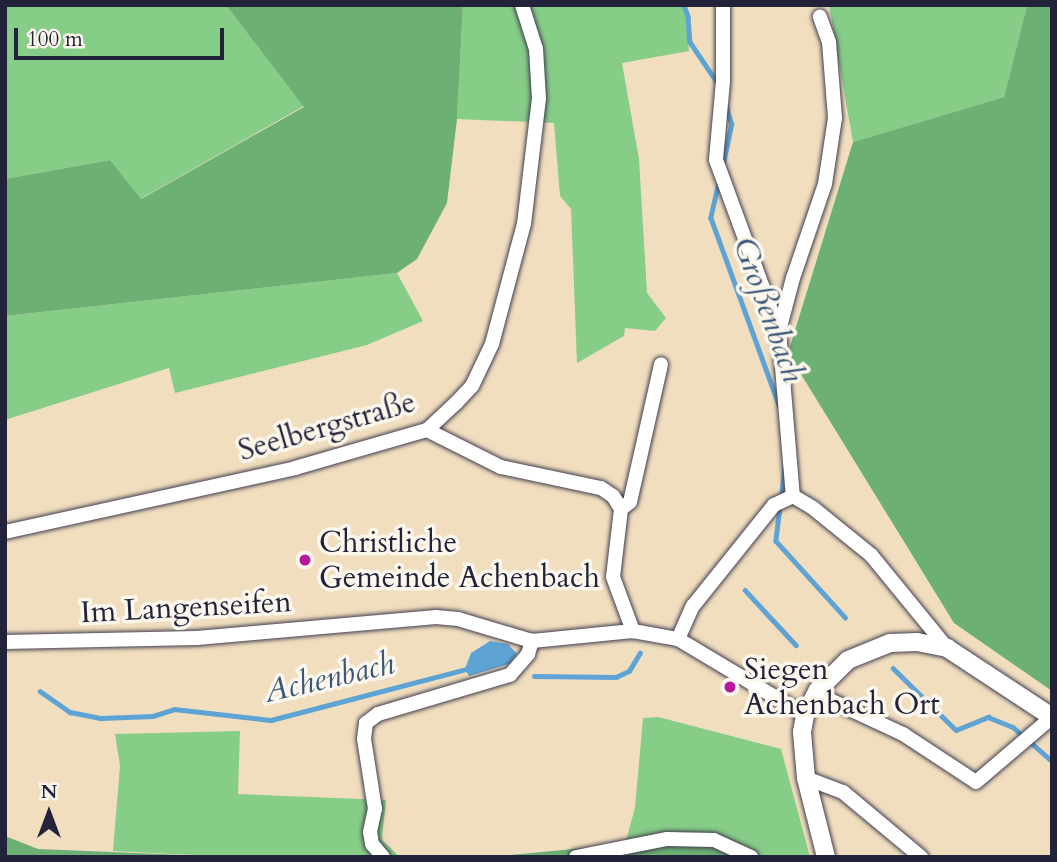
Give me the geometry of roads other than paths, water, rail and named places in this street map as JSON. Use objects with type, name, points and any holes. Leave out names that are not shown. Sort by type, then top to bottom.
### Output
[{"type":"main road","points":[[827,857],[806,778],[802,744],[805,715],[818,691],[848,660],[868,649],[890,643],[917,642],[947,648],[1052,717]]},
{"type":"street","name":"Seelbergstraße","points":[[5,532],[295,468],[427,430],[472,386],[492,344],[524,224],[539,99],[536,49],[522,5]]},
{"type":"street","points":[[723,5],[723,81],[716,160],[779,331],[793,496]]},
{"type":"street","points":[[779,331],[793,278],[825,184],[835,118],[828,42],[820,17]]},
{"type":"street","points":[[621,509],[630,502],[661,364]]},
{"type":"street","points":[[427,430],[501,467],[601,488],[613,496],[621,509],[613,577],[634,631]]},
{"type":"street","points":[[678,639],[694,606],[774,505],[793,496]]},
{"type":"street","points":[[793,496],[813,508],[871,555],[947,648]]},
{"type":"street","name":"Im Langenseifen","points":[[5,642],[197,638],[436,617],[458,619],[532,640],[634,631],[678,639],[805,715]]},
{"type":"street","points":[[383,857],[372,844],[370,832],[375,809],[364,739],[366,723],[379,714],[510,674],[528,654],[532,640]]},
{"type":"street","points":[[818,691],[830,700],[903,734],[976,782],[1052,717]]},
{"type":"street","points":[[806,778],[843,792],[920,857]]},
{"type":"street","points":[[576,857],[667,839],[714,840],[751,857]]},
{"type":"water","points":[[490,641],[508,644],[517,654],[509,664],[469,676],[465,669],[471,653]]},
{"type":"waterway","name":"Großenbach","points":[[684,5],[688,16],[690,42],[719,85]]},
{"type":"waterway","name":"Großenbach","points":[[723,163],[731,124],[726,107]]},
{"type":"waterway","name":"Großenbach","points":[[719,182],[711,218],[779,405]]},
{"type":"waterway","name":"Großenbach","points":[[781,498],[784,468]]},
{"type":"waterway","name":"Großenbach","points":[[780,507],[776,541],[845,617]]},
{"type":"waterway","name":"Achenbach","points":[[745,590],[796,645]]},
{"type":"waterway","name":"Achenbach","points":[[534,676],[616,677],[629,671],[640,653]]},
{"type":"waterway","name":"Achenbach","points":[[893,668],[956,730],[988,717],[1013,727],[1052,761]]},
{"type":"waterway","name":"Achenbach","points":[[40,691],[70,712],[101,718],[153,716],[174,709],[271,720],[467,669]]},
{"type":"place","name":"Christliche Gemeinde Achenbach","points":[[305,560]]},
{"type":"place","name":"Siegen Achenbach Ort","points":[[730,687]]}]
